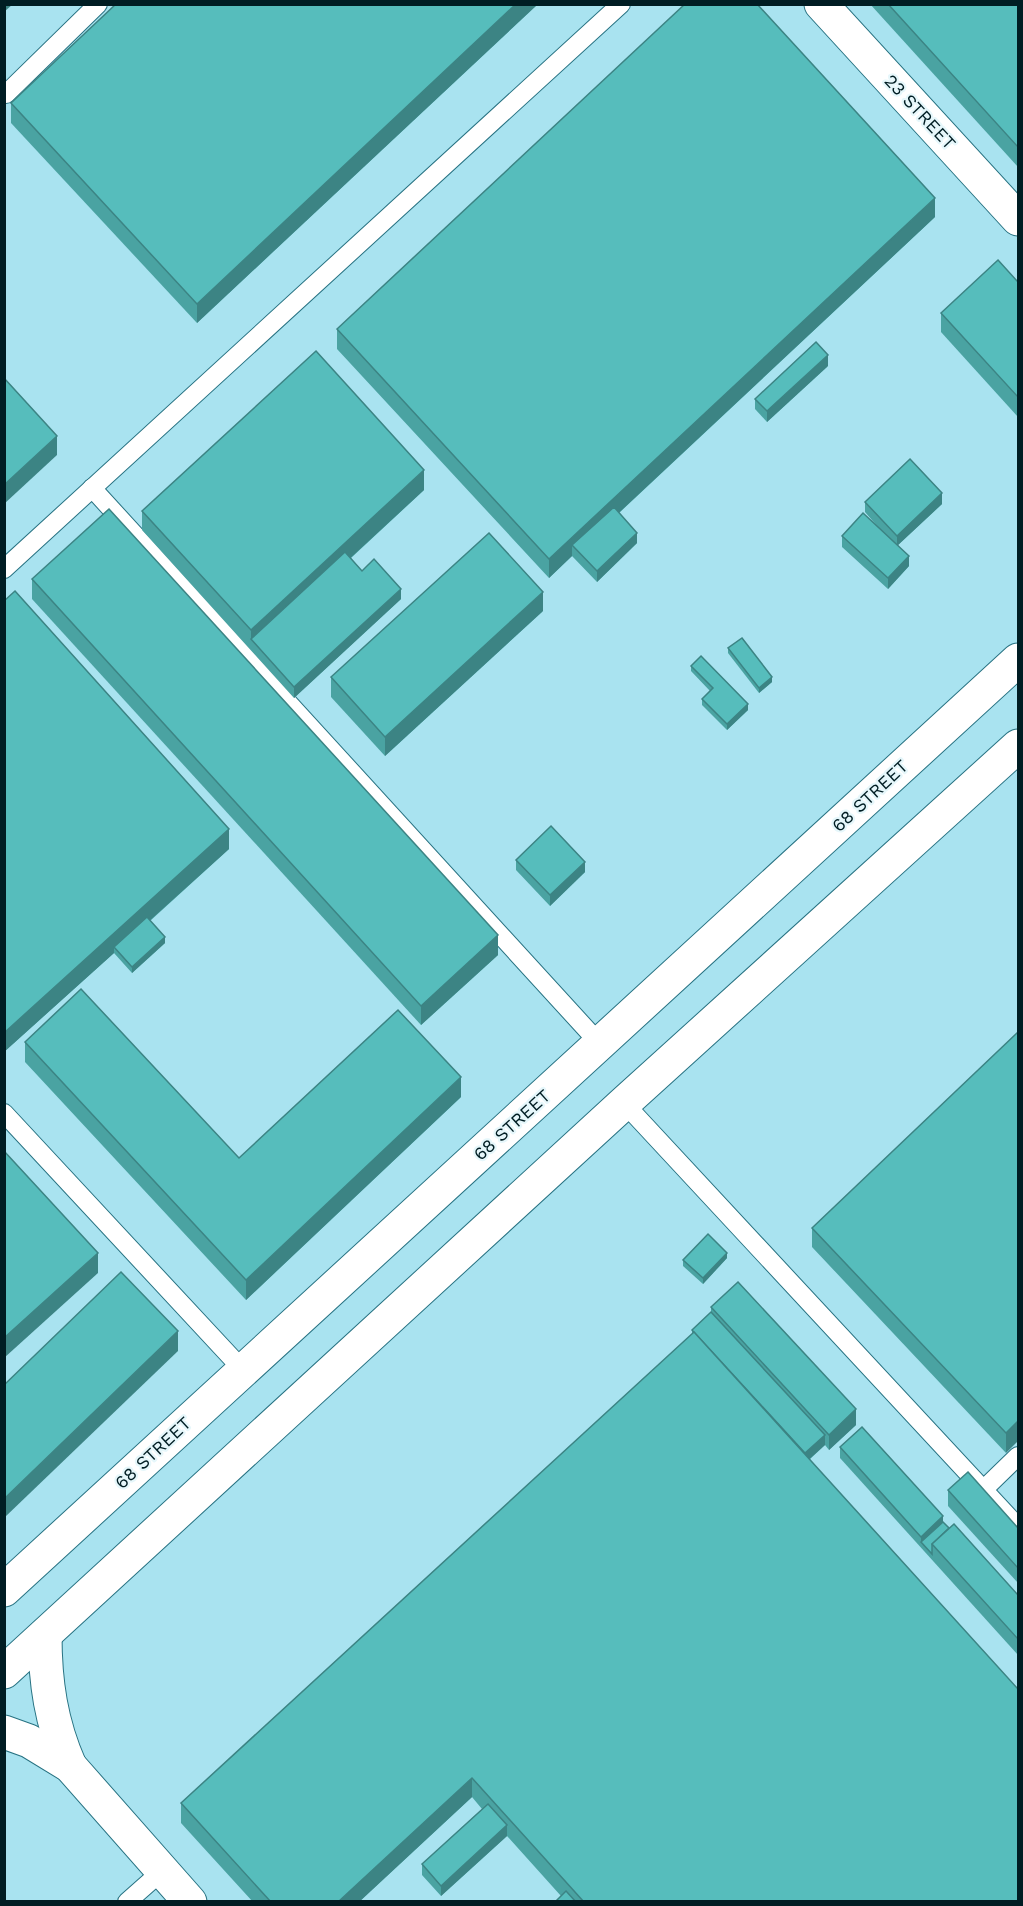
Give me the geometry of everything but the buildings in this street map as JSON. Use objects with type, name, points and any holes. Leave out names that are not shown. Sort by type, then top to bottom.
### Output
[{"type":"street","name":"23 STREET","points":[[821,4],[1018,219]]},
{"type":"street","name":"68 STREET","points":[[4,1590],[1018,660]]},
{"type":"street","points":[[4,1672],[624,1103],[1018,746]]},
{"type":"street","points":[[45,1635],[48,1697],[53,1722],[70,1766]]},
{"type":"street","points":[[4,1732],[29,1741],[70,1766],[190,1902]]},
{"type":"lane","points":[[6,94],[98,4]]},
{"type":"lane","points":[[4,569],[621,4]]},
{"type":"lane","points":[[92,488],[600,1044]]},
{"type":"lane","points":[[624,1103],[1018,1527]]},
{"type":"lane","points":[[4,1113],[243,1370]]},
{"type":"lane","points":[[983,1490],[1018,1456]]},
{"type":"lane","points":[[127,1902],[162,1871]]},
{"type":"shaded area","points":[[5,5],[1018,5],[1018,1901],[5,1901]]}]
